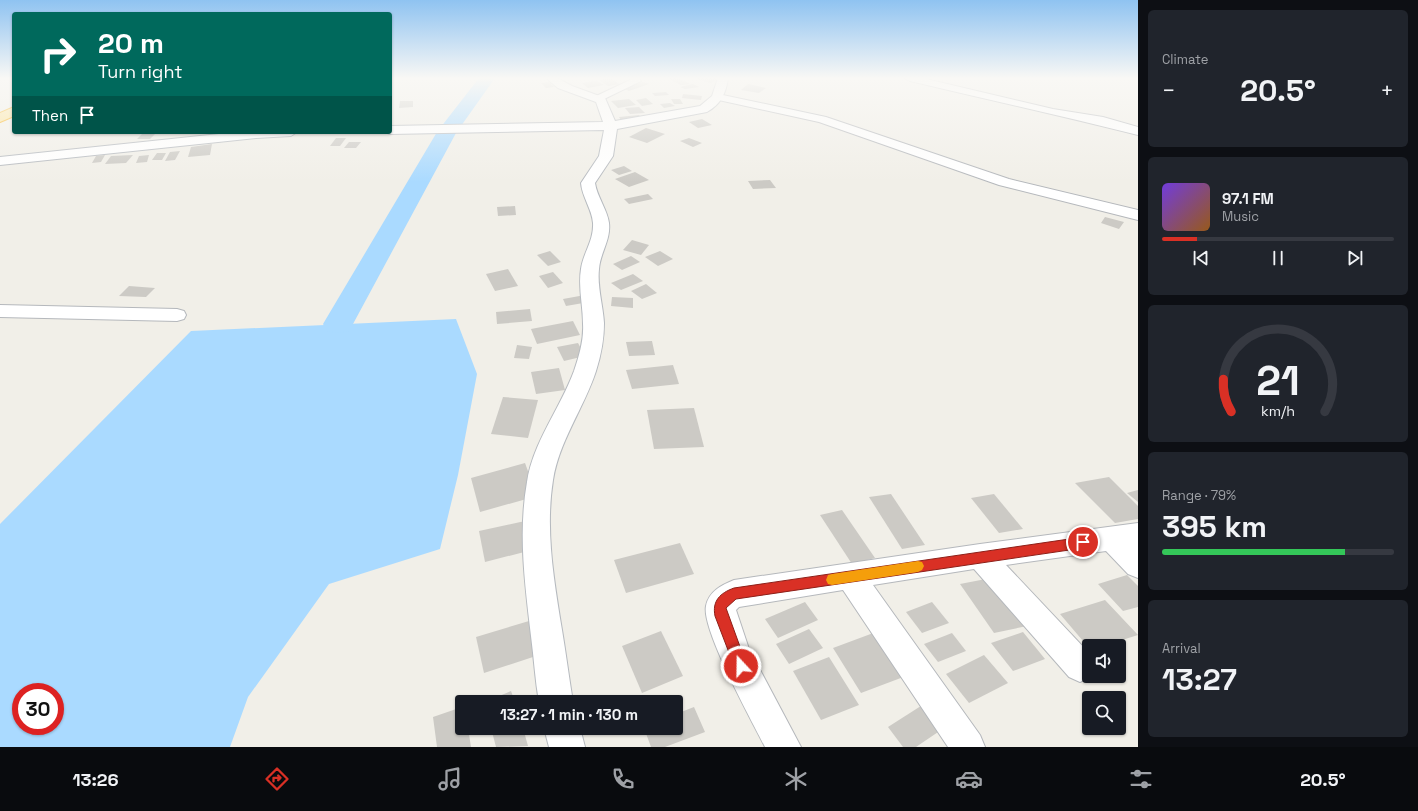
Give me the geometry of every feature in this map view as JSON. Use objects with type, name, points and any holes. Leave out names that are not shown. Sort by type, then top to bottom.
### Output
[{"type":"highway","points":[[0,118],[10,113]]},
{"type":"street","points":[[555,695],[542,599],[536,530],[538,503],[545,460],[579,386],[592,344],[594,324],[590,270],[591,261],[598,248],[602,230],[599,214],[590,194],[588,184],[606,156],[611,126],[607,113]]},
{"type":"street","points":[[392,130],[483,130],[611,126],[682,113]]},
{"type":"street","points":[[803,113],[868,134],[966,170],[1004,182],[1138,215]]},
{"type":"street","points":[[1058,113],[1103,121],[1138,130]]},
{"type":"street","points":[[0,161],[256,134]]},
{"type":"street","points":[[0,311],[177,315]]},
{"type":"street","points":[[784,747],[741,666],[721,616],[720,606],[727,598],[734,594],[980,556],[1125,537],[1138,565]]},
{"type":"street","points":[[980,556],[1080,666]]},
{"type":"street","points":[[850,577],[968,747]]},
{"type":"street","points":[[563,735],[566,747]]},
{"type":"water","points":[[456,319],[477,374],[458,475],[440,549],[329,584],[248,697],[230,747],[0,747],[0,524],[191,331]]},
{"type":"building","points":[[629,113],[645,113],[630,114]]},
{"type":"building","points":[[639,115],[643,120],[622,122],[619,117]]},
{"type":"building","points":[[702,119],[712,125],[698,128],[689,122]]},
{"type":"building","points":[[646,128],[665,134],[647,143],[629,137]]},
{"type":"building","points":[[142,134],[155,134],[150,139],[137,139]]},
{"type":"building","points":[[336,138],[346,138],[340,146],[330,146]]},
{"type":"building","points":[[689,138],[702,143],[693,147],[680,141]]},
{"type":"building","points":[[349,142],[361,142],[356,148],[344,148]]},
{"type":"building","points":[[212,144],[210,155],[188,157],[191,147]]},
{"type":"building","points":[[180,151],[175,160],[165,161],[170,152]]},
{"type":"building","points":[[157,153],[166,153],[162,160],[152,160]]},
{"type":"building","points":[[105,155],[101,162],[92,163],[96,156]]},
{"type":"building","points":[[133,155],[126,163],[105,164],[111,156]]},
{"type":"building","points":[[149,155],[147,162],[136,163],[139,156]]},
{"type":"building","points":[[624,166],[632,171],[619,175],[611,170]]},
{"type":"building","points":[[635,172],[649,180],[629,187],[615,179]]},
{"type":"building","points":[[770,180],[776,188],[753,189],[748,181]]},
{"type":"building","points":[[648,194],[653,199],[629,204],[624,199]]},
{"type":"building","points":[[515,206],[516,215],[498,216],[497,207]]},
{"type":"building","points":[[1105,217],[1124,222],[1119,229],[1101,223]]},
{"type":"building","points":[[632,240],[649,245],[641,255],[623,250]]},
{"type":"building","points":[[550,251],[561,262],[548,266],[537,255]]},
{"type":"building","points":[[660,251],[673,259],[658,266],[645,257]]},
{"type":"building","points":[[631,256],[640,262],[622,270],[613,264]]},
{"type":"building","points":[[508,269],[518,286],[495,291],[486,274]]},
{"type":"building","points":[[553,272],[563,283],[548,288],[539,276]]},
{"type":"building","points":[[633,274],[643,281],[621,290],[611,283]]},
{"type":"building","points":[[646,284],[657,293],[642,299],[631,291]]},
{"type":"building","points":[[129,286],[155,288],[146,297],[119,296]]},
{"type":"building","points":[[585,295],[589,302],[566,306],[563,299]]},
{"type":"building","points":[[612,297],[633,298],[633,308],[611,306]]},
{"type":"building","points":[[530,309],[532,321],[497,324],[496,312]]},
{"type":"building","points":[[573,321],[580,335],[537,344],[531,329]]},
{"type":"building","points":[[652,341],[655,355],[629,356],[626,342]]},
{"type":"building","points":[[578,343],[585,356],[564,361],[557,347]]},
{"type":"building","points":[[517,345],[532,347],[529,359],[514,358]]},
{"type":"building","points":[[673,365],[679,384],[632,389],[626,370]]},
{"type":"building","points":[[559,368],[565,390],[536,394],[531,372]]},
{"type":"building","points":[[503,397],[538,400],[528,438],[491,434]]},
{"type":"building","points":[[694,408],[704,447],[654,449],[647,410]]},
{"type":"building","points":[[525,463],[537,496],[480,512],[471,478]]},
{"type":"building","points":[[1109,477],[1138,506],[1138,519],[1115,523],[1075,483]]},
{"type":"building","points":[[1138,490],[1138,502],[1127,493]]},
{"type":"building","points":[[891,494],[925,545],[902,549],[869,497]]},
{"type":"building","points":[[994,494],[1023,529],[999,533],[971,498]]},
{"type":"building","points":[[842,510],[875,558],[852,564],[820,515]]},
{"type":"building","points":[[525,521],[532,550],[485,562],[479,531]]},
{"type":"building","points":[[680,543],[694,574],[626,593],[614,560]]},
{"type":"building","points":[[1127,575],[1138,586],[1138,607],[1123,611],[1098,584]]},
{"type":"building","points":[[991,578],[1027,626],[994,633],[960,584]]},
{"type":"building","points":[[1105,600],[1138,635],[1125,639],[1082,640],[1060,614]]},
{"type":"building","points":[[805,602],[818,620],[778,638],[765,619]]},
{"type":"building","points":[[932,602],[949,623],[922,633],[906,612]]},
{"type":"building","points":[[529,621],[539,655],[484,673],[476,637]]},
{"type":"building","points":[[809,629],[823,648],[789,664],[776,644]]},
{"type":"building","points":[[661,631],[683,676],[642,693],[622,646]]},
{"type":"building","points":[[876,632],[906,676],[861,693],[833,648]]},
{"type":"building","points":[[1023,632],[1045,659],[1013,671],[991,643]]},
{"type":"building","points":[[952,633],[966,651],[938,662],[924,644]]},
{"type":"building","points":[[984,655],[1008,683],[969,703],[946,674]]},
{"type":"building","points":[[829,657],[859,705],[821,720],[793,671]]},
{"type":"building","points":[[511,691],[512,695],[502,695]]},
{"type":"building","points":[[924,704],[944,728],[916,747],[903,747],[888,727]]},
{"type":"building","points":[[694,707],[705,732],[665,747],[651,747],[647,735],[683,735],[683,711]]},
{"type":"building","points":[[455,709],[455,735],[469,735],[471,747],[437,747],[433,717]]},
{"type":"building","points":[[493,735],[525,735],[528,746],[496,747]]},
{"type":"waterway","points":[[338,324],[447,132],[461,113]]},
{"type":"slow traffic","points":[[832,580],[918,566]]},
{"type":"route","points":[[741,666],[721,616],[720,606],[727,598],[734,594],[980,556],[1083,542]]}]
